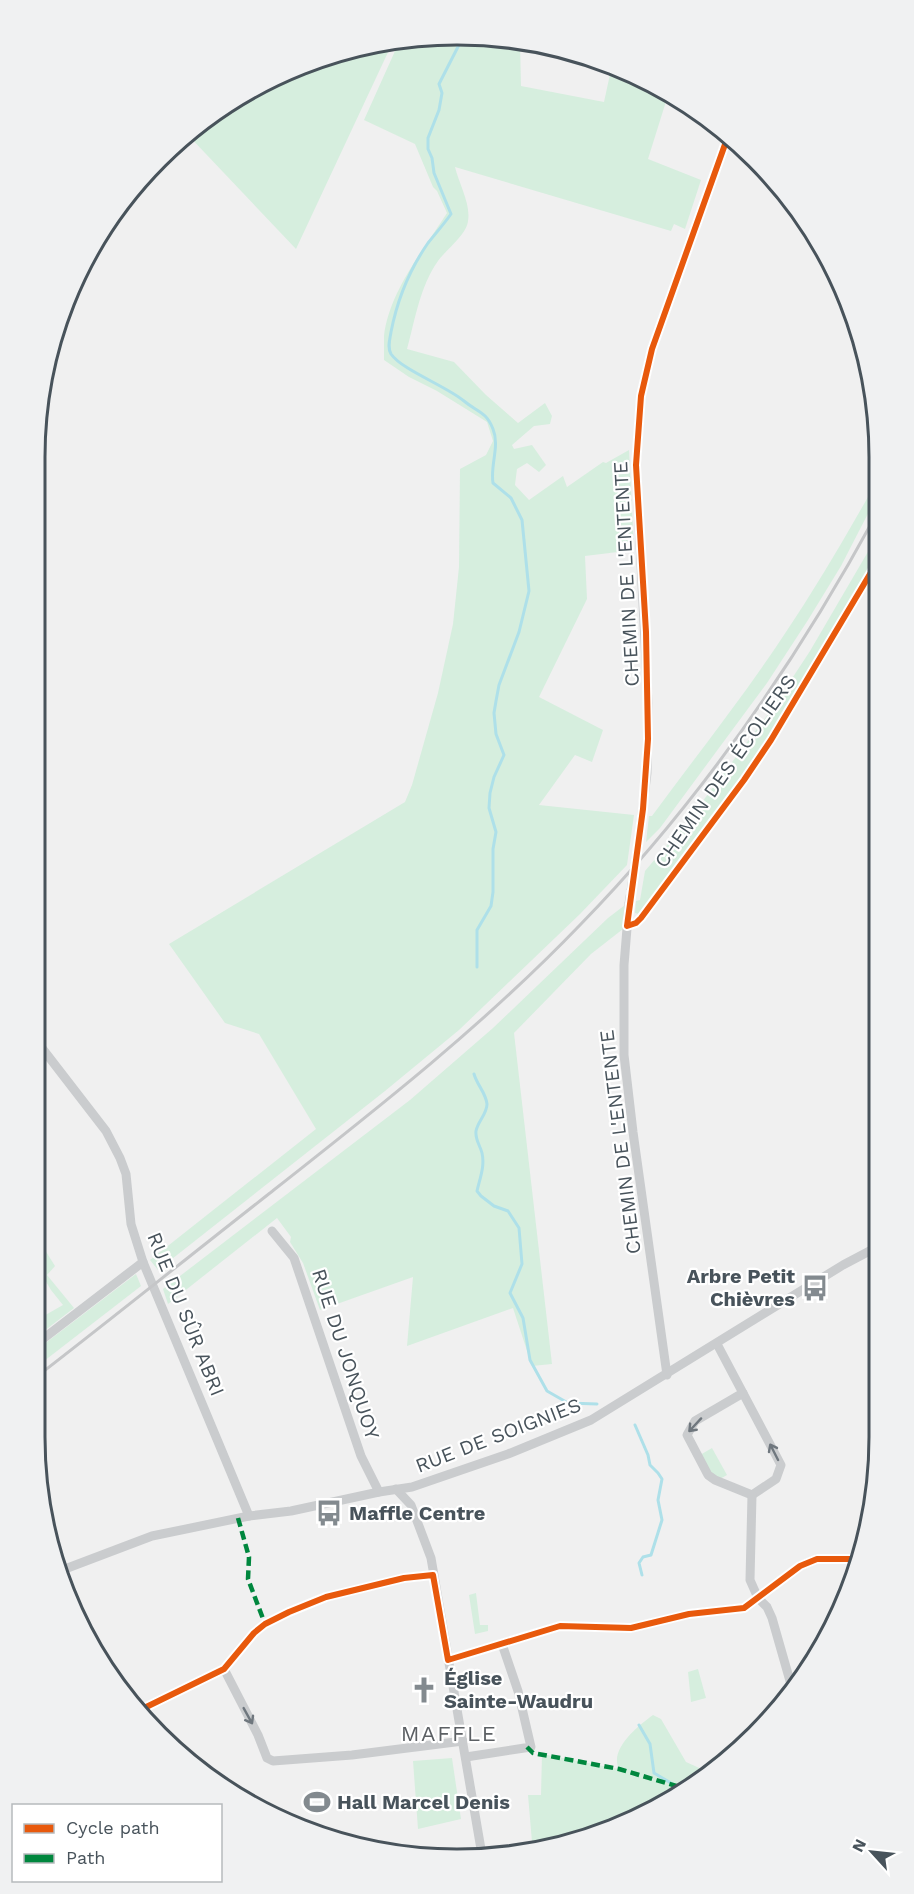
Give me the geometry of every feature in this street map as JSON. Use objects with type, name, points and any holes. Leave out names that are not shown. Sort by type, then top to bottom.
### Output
[{"type":"street","name":"CHEMIN DE L'ENTENTE","points":[[638,846],[647,773],[648,703],[636,465],[640,396],[652,349],[725,144]]},
{"type":"street","name":"CHEMIN DES ÉCOLIERS","points":[[627,926],[636,923],[641,918],[744,780],[795,702],[869,576]]},
{"type":"street","name":"CHEMIN DE L'ENTENTE","points":[[630,904],[624,965],[624,1055],[668,1375]]},
{"type":"street","name":"RUE DU SÛR ABRI","points":[[45,1053],[106,1131],[120,1158],[126,1174],[131,1224],[143,1262],[249,1516]]},
{"type":"street","name":"RUE DU JONQUOY","points":[[272,1231],[294,1258],[361,1456],[380,1492]]},
{"type":"street","name":"RUE DE SOIGNIES","points":[[67,1568],[152,1536],[412,1487],[508,1454],[591,1420],[869,1251]]},
{"type":"street","points":[[45,1337],[143,1262]]},
{"type":"street","points":[[717,1344],[781,1465],[778,1477],[752,1495]]},
{"type":"street","points":[[743,1393],[694,1421],[687,1435],[708,1475],[714,1480],[752,1495]]},
{"type":"street","points":[[411,1505],[412,1487]]},
{"type":"street","points":[[396,1489],[411,1505],[427,1545],[481,1848]]},
{"type":"street","points":[[752,1495],[750,1580],[758,1598],[767,1607],[772,1618],[790,1680]]},
{"type":"street","points":[[448,1660],[560,1626],[631,1628],[689,1614],[744,1608],[800,1566],[818,1559],[850,1559]]},
{"type":"street","points":[[146,1707],[224,1669],[254,1634],[266,1624],[289,1612],[326,1597],[404,1578],[433,1575]]},
{"type":"street","points":[[466,1757],[531,1747],[518,1691],[502,1644]]},
{"type":"street","points":[[224,1669],[258,1735],[267,1758],[273,1761],[352,1755],[463,1741]]},
{"type":"green space","points":[[457,45],[520,50],[521,86],[604,102],[610,74],[666,102],[648,159],[701,180],[685,229],[674,224],[671,231],[455,167],[468,208],[467,226],[438,261],[427,281],[407,349],[454,362],[486,395],[518,423],[545,403],[552,416],[550,424],[534,426],[512,445],[514,449],[532,445],[546,465],[539,472],[527,463],[517,469],[515,485],[529,500],[563,476],[567,487],[603,462],[606,463],[629,450],[634,550],[585,556],[587,599],[539,697],[603,730],[592,762],[575,755],[539,805],[634,815],[627,865],[580,914],[459,1030],[158,1270],[150,1260],[316,1129],[259,1034],[225,1023],[169,944],[405,802],[438,693],[453,624],[459,567],[460,469],[486,455],[493,441],[487,422],[384,360],[384,336],[393,303],[409,272],[447,213],[415,144],[364,120],[395,50]]},
{"type":"green space","points":[[388,51],[296,249],[193,140],[251,100],[299,76],[350,59]]},
{"type":"green space","points":[[869,495],[869,512],[841,566],[808,620],[767,683],[660,828],[646,842],[649,816],[652,816],[736,704],[796,616]]},
{"type":"green space","points":[[869,550],[869,569],[743,776],[639,914],[635,913],[636,901],[640,900],[645,871],[690,818],[772,709],[810,651]]},
{"type":"green space","points":[[625,905],[623,929],[591,954],[514,1033],[552,1364],[532,1366],[513,1308],[407,1346],[413,1277],[320,1310],[303,1263],[290,1242],[291,1237],[277,1218],[168,1304],[163,1289],[410,1100],[493,1028],[608,918]]},
{"type":"green space","points":[[45,1250],[55,1266],[47,1275],[74,1308],[45,1330],[45,1315],[63,1305],[45,1280]]},
{"type":"green space","points":[[136,1274],[141,1286],[45,1360],[45,1343]]},
{"type":"green space","points":[[712,1448],[727,1475],[720,1479],[710,1472],[700,1455]]},
{"type":"green space","points":[[476,1593],[480,1625],[488,1625],[488,1631],[475,1634],[469,1595]]},
{"type":"green space","points":[[698,1669],[706,1698],[691,1702],[688,1672]]},
{"type":"green space","points":[[653,1715],[661,1719],[686,1762],[701,1769],[663,1794],[615,1818],[564,1835],[532,1842],[528,1795],[541,1795],[542,1754],[619,1769],[617,1761],[621,1746],[640,1725]]},
{"type":"green space","points":[[452,1758],[461,1819],[418,1829],[413,1761]]},
{"type":"waterway","points":[[459,45],[439,84],[442,93],[439,110],[428,138],[428,149],[434,173],[451,214],[421,253],[410,274],[397,309],[389,346],[391,354],[405,366],[456,395],[481,412],[487,419],[493,429],[496,442],[493,483],[511,498],[522,520],[529,591],[519,632],[499,685],[494,713],[496,734],[504,755],[490,793],[489,808],[496,832],[493,849],[493,892],[491,906],[477,930],[477,967]]},
{"type":"waterway","points":[[474,1074],[487,1104],[476,1131],[483,1163],[477,1191],[494,1206],[508,1211],[519,1228],[522,1264],[510,1293],[523,1318],[530,1360],[547,1391],[568,1403],[597,1404]]},
{"type":"waterway","points":[[635,1425],[650,1465],[662,1479],[658,1500],[662,1520],[651,1555],[643,1557],[639,1563],[642,1575]]},
{"type":"waterway","points":[[639,1725],[650,1744],[654,1773],[676,1786]]},
{"type":"tunnel","points":[[629,904],[638,846]]},
{"type":"railway","points":[[45,1370],[430,1064],[507,997],[580,925],[624,878],[705,781],[778,678],[869,527]]},
{"type":"marked path","points":[[238,1518],[249,1557],[248,1579],[265,1624]]},
{"type":"marked path","points":[[527,1747],[533,1753],[619,1769],[676,1786]]},
{"type":"cycle path","points":[[725,144],[652,349],[641,396],[636,465],[646,632],[648,739],[643,809],[627,926],[636,923],[641,918],[744,780],[771,740],[869,576]]},
{"type":"cycle path","points":[[146,1707],[224,1669],[254,1633],[265,1624],[326,1597],[404,1578],[433,1575],[448,1660],[560,1626],[631,1628],[689,1614],[744,1608],[800,1566],[817,1559],[850,1559]]},
{"type":"place","name":"Arbre Petit Chièvres","points":[[815,1288]]},
{"type":"place","name":"Maffle Centre","points":[[329,1513]]},
{"type":"place","name":"Église Sainte-Waudru","points":[[424,1690]]},
{"type":"place","name":"Hall Marcel Denis","points":[[317,1802]]},
{"type":"district","name":"MAFFLE","points":[[449,1733]]}]
